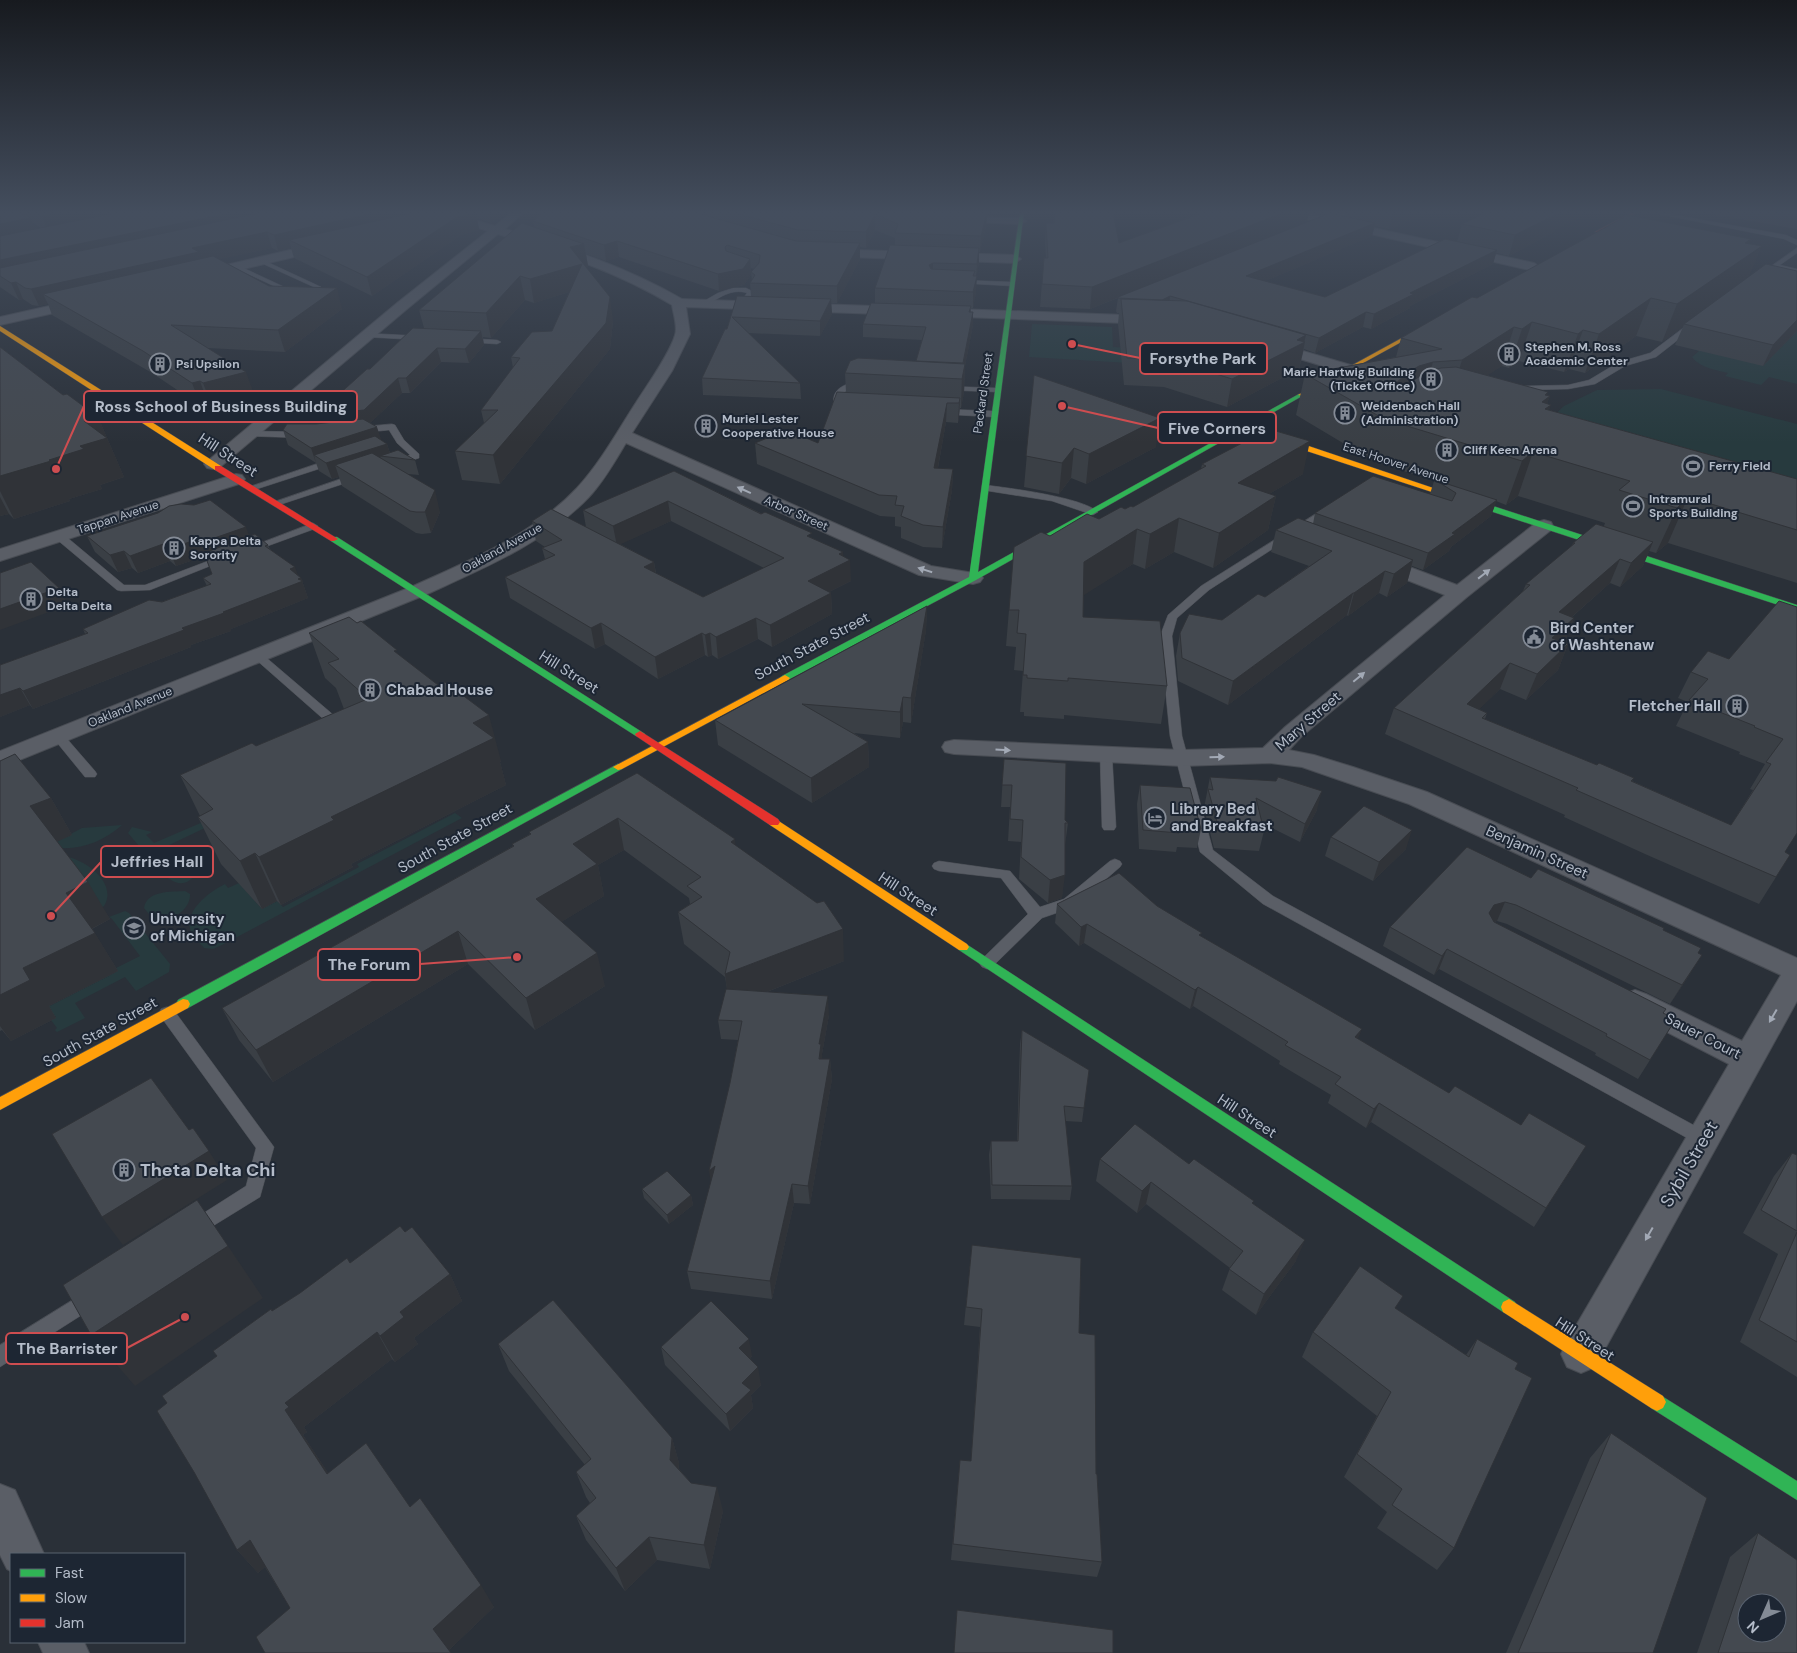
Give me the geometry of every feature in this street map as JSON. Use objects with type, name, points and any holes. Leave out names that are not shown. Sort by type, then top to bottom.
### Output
[{"type":"main road","name":"Packard Street","points":[[973,578],[993,414],[1011,289]]},
{"type":"main road","name":"South State Street","points":[[0,1104],[657,746],[973,578],[1441,318]]},
{"type":"main road","name":"Hill Street","points":[[0,328],[243,484],[418,591],[657,746],[1581,1354],[1797,1491]]},
{"type":"main road","name":"East Hoover Avenue","points":[[1243,427],[1797,608]]},
{"type":"street","points":[[213,464],[423,289]]},
{"type":"street","points":[[658,289],[679,303],[1085,317],[1168,318],[1131,306]]},
{"type":"street","points":[[0,321],[96,300]]},
{"type":"street","name":"Oakland Avenue","points":[[0,760],[418,591],[500,552],[549,522],[584,491],[601,469],[664,371],[683,334],[679,303]]},
{"type":"street","points":[[1085,317],[1113,307]]},
{"type":"street","points":[[1251,340],[1349,369]]},
{"type":"street","name":"Arbor Street","points":[[622,435],[926,572],[973,578]]},
{"type":"street","name":"Tappan Avenue","points":[[0,555],[59,536],[243,484]]},
{"type":"street","name":"Mary Street","points":[[954,747],[1182,758],[1270,755],[1293,732],[1544,526]]},
{"type":"street","points":[[1293,531],[1320,541]]},
{"type":"street","points":[[1356,554],[1460,593]]},
{"type":"street","name":"Benjamin Street","points":[[1270,755],[1305,760],[1418,798],[1797,972]]},
{"type":"street","name":"Sybil Street","points":[[1581,1354],[1797,972]]},
{"type":"street","name":"Sauer Court","points":[[1611,990],[1749,1059]]},
{"type":"street","points":[[0,1505],[22,1553]]},
{"type":"lane","points":[[285,289],[293,293]]},
{"type":"lane","points":[[703,304],[735,290],[745,289]]},
{"type":"lane","points":[[742,305],[751,292],[747,289]]},
{"type":"lane","points":[[1510,398],[1523,388],[1568,387],[1592,382],[1622,364],[1653,354],[1697,323]]},
{"type":"lane","points":[[366,336],[429,339]]},
{"type":"lane","points":[[458,340],[497,342]]},
{"type":"lane","points":[[848,408],[838,405],[837,400],[842,388],[857,384],[876,384]]},
{"type":"lane","points":[[934,387],[997,390]]},
{"type":"lane","points":[[932,412],[993,414]]},
{"type":"lane","points":[[348,432],[392,427],[395,442],[416,456],[388,466]]},
{"type":"lane","points":[[249,434],[312,435]]},
{"type":"lane","points":[[243,484],[344,458]]},
{"type":"lane","points":[[276,503],[369,472]]},
{"type":"lane","points":[[1377,481],[1391,476]]},
{"type":"lane","points":[[985,488],[1066,500],[1093,512]]},
{"type":"lane","points":[[1338,504],[1205,588],[1172,617],[1166,636],[1176,736],[1207,852],[1268,900],[1704,1138]]},
{"type":"lane","points":[[59,536],[121,588],[146,588],[312,526]]},
{"type":"lane","points":[[258,656],[285,673],[333,721]]},
{"type":"lane","points":[[58,736],[90,774]]},
{"type":"lane","points":[[1106,754],[1109,827]]},
{"type":"lane","points":[[987,963],[1037,914],[1069,903],[1115,864]]},
{"type":"lane","points":[[939,866],[1005,874],[1037,914]]},
{"type":"lane","points":[[167,1012],[264,1147],[254,1191],[180,1239]]},
{"type":"lane","points":[[0,1357],[107,1287]]},
{"type":"green space","points":[[1784,289],[1797,289],[1797,384],[1769,377],[1761,385],[1725,376],[1728,373],[1713,370],[1695,361],[1692,357],[1699,351],[1689,348]]},
{"type":"green space","points":[[1032,324],[1112,327],[1113,347],[1147,349],[1146,364],[1029,357]]},
{"type":"green space","name":"Ferry Field","points":[[1661,389],[1797,424],[1797,530],[1548,421],[1564,406],[1597,390]]},
{"type":"green space","points":[[455,813],[462,818],[222,945],[213,949],[204,948],[191,932],[190,924],[194,910],[205,897],[225,884],[228,888],[239,883],[262,909],[277,901],[283,907],[359,867],[357,864]]},
{"type":"green space","points":[[203,822],[207,827],[167,846],[139,846],[128,833],[132,827],[152,832],[146,835],[154,843]]},
{"type":"green space","points":[[122,825],[106,837],[87,845],[68,848],[48,846],[82,828]]},
{"type":"green space","points":[[172,851],[194,876],[185,883],[172,881],[164,875],[160,871],[166,868],[153,852]]},
{"type":"green space","points":[[68,857],[84,863],[104,882],[107,898],[104,906],[101,908]]},
{"type":"green space","points":[[185,891],[190,894],[187,906],[172,918],[165,920],[153,919],[144,908],[146,902],[155,895]]},
{"type":"green space","points":[[125,911],[129,913],[170,964],[169,972],[136,991],[125,977],[75,1003],[85,1018],[57,1032],[55,1030],[57,1028],[51,1020],[56,1017],[44,1009],[116,972],[114,969],[140,956],[109,917]]},
{"type":"building","points":[[65,289],[335,289],[278,330],[171,325],[246,372],[203,383],[200,381],[192,383],[143,351],[43,294]]},
{"type":"building","points":[[444,289],[508,289],[486,313],[419,310]]},
{"type":"building","points":[[571,289],[604,289],[610,297],[606,323],[493,455],[455,451],[498,410],[481,410],[520,358],[511,357],[532,332],[552,331]]},
{"type":"building","points":[[903,289],[974,289],[973,292]]},
{"type":"building","points":[[1138,289],[1295,289],[1325,297],[1341,289],[1418,289],[1410,293],[1414,294],[1374,314],[1366,312],[1319,338],[1170,296],[1162,300],[1118,297]]},
{"type":"building","points":[[1493,289],[1699,289],[1677,304],[1651,298],[1599,334],[1583,330],[1578,334],[1532,322],[1522,329],[1514,327],[1462,360],[1433,362],[1419,366],[1407,373],[1395,384],[1405,386],[1428,371],[1456,367],[1548,392],[1545,395],[1550,396],[1542,402],[1551,405],[1545,409],[1797,479],[1797,530],[1688,497],[1677,508],[1619,490],[1630,481],[1533,452],[1522,461],[1384,419],[1305,374],[1442,349],[1401,338],[1472,297],[1477,298]]},
{"type":"building","points":[[1732,289],[1797,289],[1797,320],[1773,345],[1684,324]]},
{"type":"building","points":[[737,296],[831,299],[820,321],[732,317],[800,383],[702,378],[725,329],[727,329]]},
{"type":"building","points":[[1121,299],[1187,301],[1306,335],[1297,340],[1305,342],[1232,379],[1168,359],[1127,358]]},
{"type":"building","points":[[871,303],[971,306],[969,312],[973,312],[963,363],[916,361],[926,327],[863,324]]},
{"type":"building","points":[[413,328],[481,331],[465,349],[437,348],[406,378],[398,378],[364,410],[316,415],[367,369],[370,369]]},
{"type":"building","points":[[0,347],[63,395],[67,394],[98,417],[84,421],[107,438],[80,446],[84,449],[49,460],[51,461],[0,476]]},
{"type":"building","points":[[858,358],[965,364],[962,379],[845,373],[850,361]]},
{"type":"building","points":[[1034,375],[1160,418],[1089,454],[1074,448],[1062,463],[1026,456]]},
{"type":"building","points":[[837,392],[960,398],[959,403],[947,403],[934,468],[953,469],[943,527],[923,525],[901,516],[904,506],[895,505],[897,496],[879,495],[755,443],[787,430],[818,443]]},
{"type":"building","points":[[363,419],[377,427],[311,448],[283,430],[287,424],[316,424]]},
{"type":"building","points":[[1269,429],[1310,441],[1238,483],[1276,496],[1219,533],[1179,518],[1150,534],[1137,529],[1084,562],[1083,617],[1160,621],[1167,686],[1068,678],[1068,681],[1027,678],[1027,675],[1023,675],[1026,634],[1017,633],[1019,610],[1009,610],[1014,547],[1041,532],[1050,536],[1087,514],[1099,519],[1121,507],[1125,509],[1133,507],[1206,466],[1202,464]]},
{"type":"building","points":[[375,436],[387,444],[326,463],[314,455]]},
{"type":"building","points":[[398,450],[415,460],[380,456]]},
{"type":"building","points":[[372,453],[435,490],[425,512],[410,511],[335,465]]},
{"type":"building","points":[[674,471],[761,514],[765,512],[812,533],[807,536],[843,552],[839,554],[850,560],[808,581],[831,593],[770,625],[756,618],[716,637],[710,633],[705,635],[702,633],[655,657],[601,623],[591,628],[505,577],[555,555],[542,548],[562,540],[532,521],[551,509],[654,562],[644,567],[703,597],[784,558],[668,501],[613,526],[583,510]]},
{"type":"building","points":[[1373,476],[1452,501],[1456,493],[1435,480],[1497,500],[1428,553],[1315,513]]},
{"type":"building","points":[[210,500],[246,527],[200,543],[198,539],[169,549],[163,544],[130,556],[124,551],[110,555],[87,536],[158,513],[169,506],[181,504],[194,505]]},
{"type":"building","points":[[1298,518],[1413,560],[1394,574],[1385,571],[1233,681],[1182,658],[1180,633],[1189,614],[1222,620],[1258,594],[1265,597],[1332,551],[1276,530]]},
{"type":"building","points":[[1596,524],[1653,542],[1631,563],[1620,559],[1559,612],[1574,618],[1552,638],[1568,644],[1537,674],[1510,663],[1467,704],[1487,713],[1482,718],[1634,778],[1631,781],[1731,825],[1771,764],[1766,762],[1783,739],[1689,700],[1708,679],[1691,672],[1708,651],[1729,659],[1779,601],[1797,607],[1797,833],[1785,852],[1790,855],[1776,877],[1394,708],[1530,585],[1526,584]]},
{"type":"building","points":[[255,534],[268,545],[265,546],[295,567],[290,569],[301,578],[298,579],[303,581],[182,628],[184,630],[23,691],[20,688],[0,695],[0,665],[88,633],[83,629],[149,600],[162,602],[211,584],[203,578],[212,574],[204,553]]},
{"type":"building","points":[[31,562],[59,588],[0,609],[0,573]]},
{"type":"building","points":[[927,606],[911,698],[903,697],[900,712],[802,704],[868,742],[811,778],[715,720]]},
{"type":"building","points":[[349,617],[357,623],[361,621],[397,650],[394,651],[438,685],[445,682],[489,715],[473,723],[494,738],[331,817],[334,820],[259,857],[255,853],[240,861],[198,817],[213,809],[180,775],[252,743],[256,746],[365,700],[359,695],[363,694],[328,663],[339,659],[309,633]]},
{"type":"building","points":[[15,754],[51,798],[30,806],[88,882],[66,893],[95,933],[23,968],[30,980],[0,995],[0,761]]},
{"type":"building","points":[[1004,759],[1066,763],[1065,820],[1068,823],[1065,823],[1065,875],[1050,880],[1021,857],[1023,820],[1010,819],[1012,785],[1002,785]]},
{"type":"building","points":[[637,773],[735,839],[731,842],[817,903],[824,901],[843,929],[725,974],[730,952],[678,912],[702,897],[687,886],[701,877],[618,818],[573,844],[597,864],[536,899],[597,953],[526,998],[458,931],[256,1050],[222,1008],[514,846],[512,844],[531,834],[529,832]]},
{"type":"building","points":[[1210,777],[1276,781],[1278,777],[1322,791],[1305,824],[1256,798],[1264,831],[1219,829],[1208,789],[1213,790]]},
{"type":"building","points":[[1140,785],[1190,788],[1201,829],[1179,827],[1179,833],[1143,830]]},
{"type":"building","points":[[1364,806],[1412,830],[1379,862],[1331,837]]},
{"type":"building","points":[[1467,847],[1531,878],[1538,869],[1664,928],[1663,930],[1701,948],[1698,953],[1702,955],[1682,985],[1516,905],[1505,902],[1494,905],[1489,913],[1494,922],[1666,1009],[1663,1013],[1669,1016],[1666,1022],[1672,1025],[1650,1060],[1606,1036],[1607,1034],[1447,949],[1442,956],[1390,927]]},
{"type":"building","points":[[1119,873],[1157,906],[1202,933],[1199,935],[1362,1029],[1355,1037],[1449,1093],[1455,1086],[1521,1125],[1529,1113],[1586,1146],[1546,1208],[1379,1103],[1374,1109],[1335,1084],[1341,1077],[1285,1045],[1288,1042],[1198,987],[1195,990],[1087,924],[1081,927],[1057,904]]},
{"type":"building","points":[[726,989],[828,996],[819,1044],[821,1044],[819,1059],[830,1059],[808,1186],[792,1184],[770,1281],[687,1271],[715,1166],[709,1171],[730,1083],[742,1021],[718,1020]]},
{"type":"building","points":[[1022,1030],[1089,1070],[1084,1108],[1064,1106],[1072,1186],[992,1185],[991,1141],[1018,1141]]},
{"type":"building","points":[[151,1078],[189,1130],[193,1128],[209,1151],[102,1217],[52,1134]]},
{"type":"building","points":[[1135,1124],[1189,1164],[1194,1159],[1305,1240],[1264,1294],[1229,1269],[1243,1251],[1151,1182],[1142,1191],[1100,1159]]},
{"type":"building","points":[[1792,1153],[1797,1155],[1797,1231],[1761,1210]]},
{"type":"building","points":[[667,1171],[691,1195],[667,1215],[642,1189]]},
{"type":"building","points":[[197,1200],[228,1246],[91,1335],[63,1285]]},
{"type":"building","points":[[400,1226],[405,1232],[412,1227],[450,1274],[400,1312],[404,1317],[380,1336],[377,1332],[285,1403],[289,1407],[285,1410],[327,1474],[366,1443],[410,1507],[420,1498],[481,1585],[433,1629],[451,1653],[265,1653],[256,1637],[290,1608],[250,1540],[237,1550],[194,1472],[157,1411],[167,1403],[162,1396],[217,1356],[213,1351],[271,1309],[272,1311],[300,1293],[347,1258],[350,1263]]},
{"type":"building","points":[[1797,1232],[1797,1342],[1759,1320]]},
{"type":"building","points":[[972,1245],[1081,1258],[1079,1333],[1095,1335],[1096,1474],[1102,1562],[953,1544],[960,1460],[971,1461],[982,1309],[966,1307]]},
{"type":"building","points":[[1360,1266],[1403,1296],[1395,1308],[1469,1357],[1477,1339],[1518,1363],[1515,1369],[1532,1378],[1454,1548],[1392,1505],[1402,1489],[1357,1454],[1391,1392],[1313,1332]]},
{"type":"building","points":[[553,1300],[672,1438],[670,1460],[691,1483],[717,1487],[704,1545],[649,1537],[616,1568],[576,1516],[596,1498],[576,1472],[591,1459],[498,1344]]},
{"type":"building","points":[[711,1301],[749,1339],[739,1348],[758,1367],[742,1383],[751,1390],[726,1414],[661,1347]]},
{"type":"building","points":[[1611,1433],[1707,1498],[1653,1653],[1518,1653]]},
{"type":"building","points":[[1758,1533],[1797,1560],[1797,1653],[1718,1653],[1737,1596],[1737,1643],[1787,1643],[1787,1593],[1738,1593]]},
{"type":"building","points":[[957,1610],[1113,1630],[1113,1653],[954,1653]]},
{"type":"traffic: fast","points":[[973,578],[1012,289]]},
{"type":"traffic: fast","points":[[785,678],[973,578],[1301,395]]},
{"type":"traffic: fast","points":[[1447,494],[1797,608]]},
{"type":"traffic: fast","points":[[334,539],[640,734]]},
{"type":"traffic: fast","points":[[183,1004],[618,767]]},
{"type":"traffic: fast","points":[[963,947],[1509,1307]]},
{"type":"traffic: fast","points":[[1657,1402],[1797,1491]]},
{"type":"traffic: slow","points":[[1301,395],[1433,323]]},
{"type":"traffic: slow","points":[[0,328],[218,468]]},
{"type":"traffic: slow","points":[[1273,437],[1447,494]]},
{"type":"traffic: slow","points":[[618,767],[785,678]]},
{"type":"traffic: slow","points":[[774,822],[963,947]]},
{"type":"traffic: slow","points":[[0,1104],[183,1004]]},
{"type":"traffic: slow","points":[[1509,1307],[1657,1402]]},
{"type":"traffic: jam","points":[[218,468],[334,539]]},
{"type":"traffic: jam","points":[[640,734],[774,822]]},
{"type":"place","name":"Forsythe Park","points":[[1072,344]]},
{"type":"place","name":"Stephen M. Ross Academic Center","points":[[1509,354]]},
{"type":"place","name":"Psi Upsilon","points":[[160,364]]},
{"type":"place","name":"Marie Hartwig Building (Ticket Office)","points":[[1431,379]]},
{"type":"place","name":"Five Corners","points":[[1062,406]]},
{"type":"place","name":"Weidenbach Hall (Administration)","points":[[1345,413]]},
{"type":"place","name":"Muriel Lester Cooperative House","points":[[706,426]]},
{"type":"place","name":"Cliff Keen Arena","points":[[1447,450]]},
{"type":"place","name":"Ferry Field","points":[[1693,466]]},
{"type":"place","name":"Ross School of Business Building","points":[[56,469]]},
{"type":"place","name":"Intramural Sports Building","points":[[1633,506]]},
{"type":"place","name":"Kappa Delta Sorority","points":[[174,548]]},
{"type":"place","name":"Delta Delta Delta","points":[[31,599]]},
{"type":"place","name":"Bird Center of Washtenaw","points":[[1534,637]]},
{"type":"place","name":"Chabad House","points":[[370,690]]},
{"type":"place","name":"Fletcher Hall","points":[[1737,706]]},
{"type":"place","name":"Library Bed and Breakfast","points":[[1155,818]]},
{"type":"place","name":"Jeffries Hall","points":[[51,916]]},
{"type":"place","name":"University of Michigan","points":[[134,928]]},
{"type":"place","name":"The Forum","points":[[517,957]]},
{"type":"place","name":"Theta Delta Chi","points":[[124,1170]]},
{"type":"place","name":"The Barrister","points":[[185,1317]]}]
